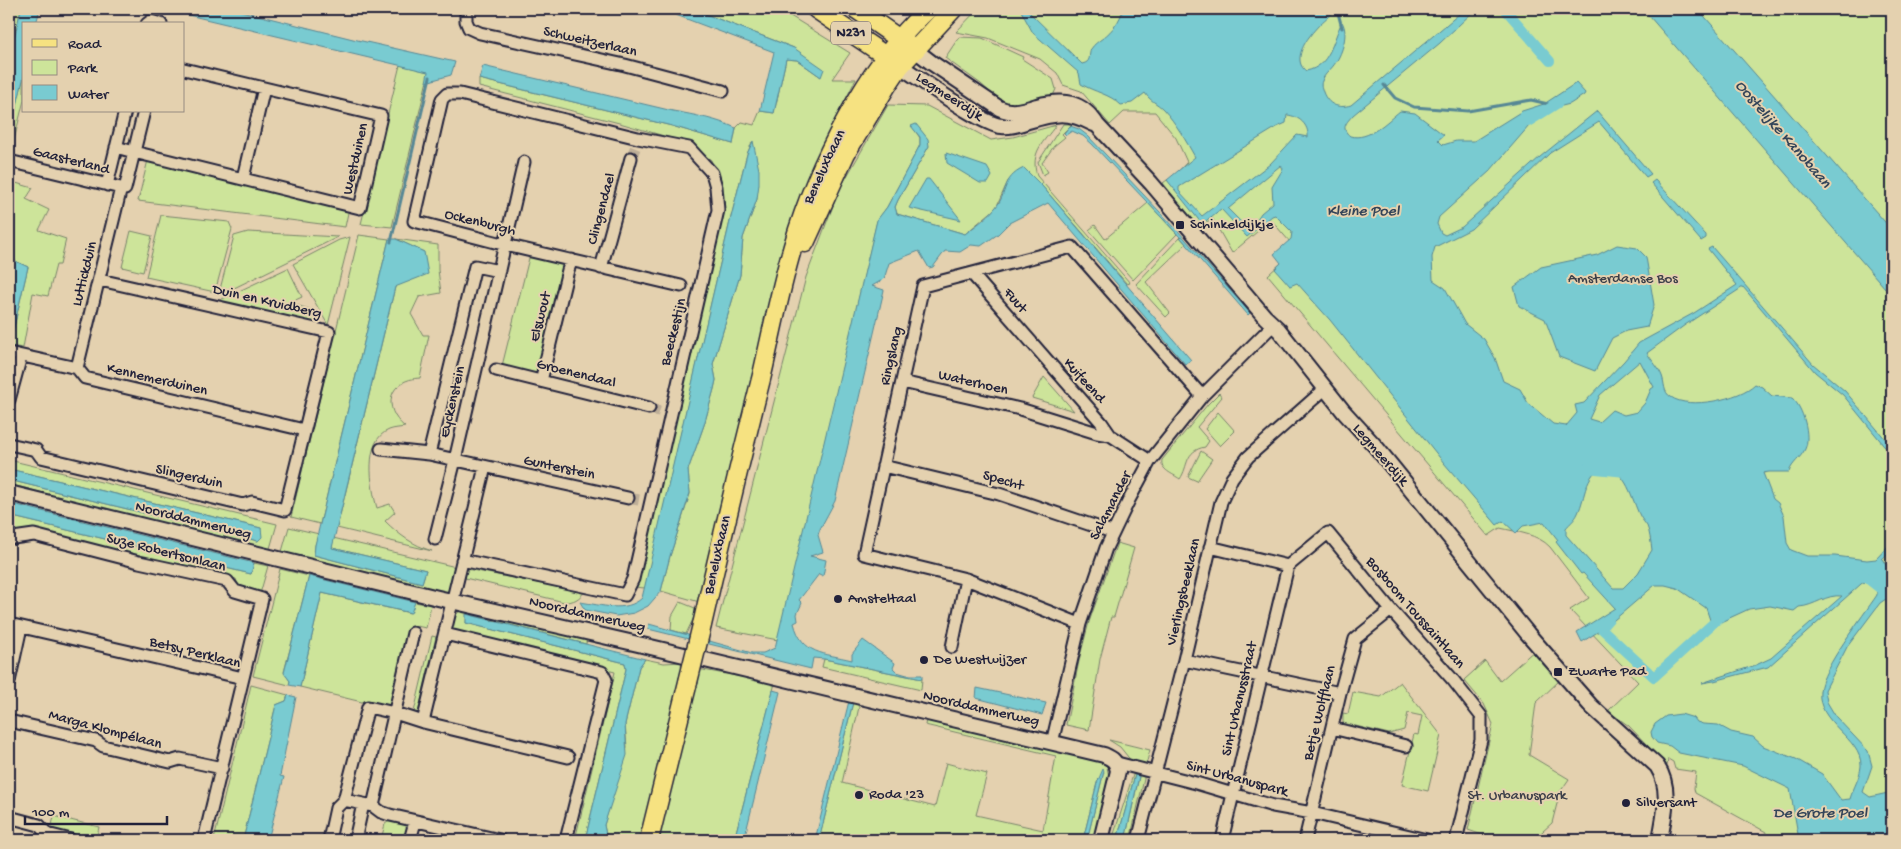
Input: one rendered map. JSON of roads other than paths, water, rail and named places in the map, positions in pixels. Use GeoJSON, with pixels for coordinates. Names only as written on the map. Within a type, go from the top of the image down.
{"type":"FeatureCollection","features":[{"type":"Feature","properties":{"kind":"main road","name":"Legmeerdijk"},"geometry":{"type":"LineString","coordinates":[[816,9],[894,61]]}},
{"type":"Feature","properties":{"kind":"main road","name":"Legmeerdijk"},"geometry":{"type":"LineString","coordinates":[[856,9],[915,50]]}},
{"type":"Feature","properties":{"kind":"main road","name":"N231"},"geometry":{"type":"LineString","coordinates":[[900,39],[928,9]]}},
{"type":"Feature","properties":{"kind":"main road"},"geometry":{"type":"LineString","coordinates":[[915,50],[953,9]]}},
{"type":"Feature","properties":{"kind":"main road","name":"Beneluxbaan"},"geometry":{"type":"LineString","coordinates":[[894,61],[900,39]]}},
{"type":"Feature","properties":{"kind":"main road","name":"Beneluxbaan"},"geometry":{"type":"LineString","coordinates":[[649,840],[792,248],[805,208],[827,157],[857,104],[894,61],[915,50]]}},
{"type":"Feature","properties":{"kind":"main road","name":"Beneluxbaan"},"geometry":{"type":"LineString","coordinates":[[655,840],[659,803]]}},
{"type":"Feature","properties":{"kind":"street","name":"Schweitzerlaan"},"geometry":{"type":"LineString","coordinates":[[466,9],[466,21],[469,28],[480,33],[625,65],[723,91]]}},
{"type":"Feature","properties":{"kind":"street","name":"Legmeerdijk"},"geometry":{"type":"LineString","coordinates":[[915,50],[999,108],[1010,111],[1023,110],[1045,104],[1069,102],[1086,110],[1252,302],[1274,324],[1352,422],[1376,447],[1523,629],[1591,706],[1657,766],[1665,781],[1666,798],[1660,840]]}},
{"type":"Feature","properties":{"kind":"street","name":"Legmeerdijk"},"geometry":{"type":"LineString","coordinates":[[894,61],[983,120],[1001,126],[1019,124],[1061,113],[1085,119],[1097,125]]}},
{"type":"Feature","properties":{"kind":"street","name":"Westduinen"},"geometry":{"type":"LineString","coordinates":[[134,152],[360,208],[381,116],[185,69]]}},
{"type":"Feature","properties":{"kind":"street"},"geometry":{"type":"LineString","coordinates":[[243,178],[264,88]]}},
{"type":"Feature","properties":{"kind":"street","name":"Ockenburgh"},"geometry":{"type":"LineString","coordinates":[[460,94],[447,94],[442,99],[414,221],[504,245],[700,291]]}},
{"type":"Feature","properties":{"kind":"street","name":"Beeckestijn"},"geometry":{"type":"LineString","coordinates":[[460,94],[637,142],[689,148],[712,173],[716,187],[718,210],[700,291],[666,413],[639,500],[633,578],[625,595],[462,560]]}},
{"type":"Feature","properties":{"kind":"street"},"geometry":{"type":"LineString","coordinates":[[107,185],[125,112]]}},
{"type":"Feature","properties":{"kind":"street"},"geometry":{"type":"LineString","coordinates":[[116,147],[134,152],[144,112]]}},
{"type":"Feature","properties":{"kind":"street","name":"Luttickduin"},"geometry":{"type":"LineString","coordinates":[[78,368],[123,188],[134,152]]}},
{"type":"Feature","properties":{"kind":"street","name":"Clingendael"},"geometry":{"type":"LineString","coordinates":[[601,268],[631,158]]}},
{"type":"Feature","properties":{"kind":"street","name":"Gaasterland"},"geometry":{"type":"LineString","coordinates":[[9,161],[123,188]]}},
{"type":"Feature","properties":{"kind":"street","name":"Eyckenstein"},"geometry":{"type":"LineString","coordinates":[[435,539],[524,162]]}},
{"type":"Feature","properties":{"kind":"street","name":"Ringslang"},"geometry":{"type":"LineString","coordinates":[[1080,624],[966,579],[864,554],[923,286],[1072,247],[1202,396]]}},
{"type":"Feature","properties":{"kind":"street","name":"Elswout"},"geometry":{"type":"LineString","coordinates":[[541,381],[572,260]]}},
{"type":"Feature","properties":{"kind":"street","name":"Eyckenstein"},"geometry":{"type":"LineString","coordinates":[[429,454],[476,266],[499,271]]}},
{"type":"Feature","properties":{"kind":"street","name":"Fuut"},"geometry":{"type":"LineString","coordinates":[[972,274],[1035,347]]}},
{"type":"Feature","properties":{"kind":"street","name":"Duin en Kruidberg"},"geometry":{"type":"LineString","coordinates":[[100,280],[329,332],[304,430]]}},
{"type":"Feature","properties":{"kind":"street","name":"Salamander"},"geometry":{"type":"LineString","coordinates":[[1052,743],[1080,624],[1112,532],[1150,460],[1202,396],[1274,324]]}},
{"type":"Feature","properties":{"kind":"street","name":"Kuifeend"},"geometry":{"type":"LineString","coordinates":[[1035,347],[1101,422],[1110,435]]}},
{"type":"Feature","properties":{"kind":"street"},"geometry":{"type":"LineString","coordinates":[[9,400],[13,354]]}},
{"type":"Feature","properties":{"kind":"street","name":"Kennemerduinen"},"geometry":{"type":"LineString","coordinates":[[13,354],[78,368],[85,378],[304,430]]}},
{"type":"Feature","properties":{"kind":"street","name":"Groenendaal"},"geometry":{"type":"LineString","coordinates":[[496,370],[649,408]]}},
{"type":"Feature","properties":{"kind":"street","name":"Waterhoen"},"geometry":{"type":"LineString","coordinates":[[902,382],[1020,409],[1037,415]]}},
{"type":"Feature","properties":{"kind":"street","name":"Vierlingsbeeklaan"},"geometry":{"type":"LineString","coordinates":[[1138,840],[1184,660],[1221,502],[1232,478],[1248,457],[1326,388]]}},
{"type":"Feature","properties":{"kind":"street","name":"Kuifeend"},"geometry":{"type":"LineString","coordinates":[[1037,415],[1097,433],[1110,435],[1150,460]]}},
{"type":"Feature","properties":{"kind":"street","name":"Slingerduin"},"geometry":{"type":"LineString","coordinates":[[9,444],[36,450],[41,457],[166,488],[243,505],[252,502],[285,510],[304,430]]}},
{"type":"Feature","properties":{"kind":"street","name":"Gunterstein"},"geometry":{"type":"LineString","coordinates":[[381,449],[429,454],[639,500]]}},
{"type":"Feature","properties":{"kind":"street","name":"Specht"},"geometry":{"type":"LineString","coordinates":[[883,466],[999,494],[1112,532]]}},
{"type":"Feature","properties":{"kind":"street"},"geometry":{"type":"LineString","coordinates":[[423,722],[485,467]]}},
{"type":"Feature","properties":{"kind":"street","name":"Noorddammerweg"},"geometry":{"type":"LineString","coordinates":[[9,493],[452,601],[1052,743],[1112,758],[1117,767],[1155,773]]}},
{"type":"Feature","properties":{"kind":"street","name":"Bosboom Toussaintlaan"},"geometry":{"type":"LineString","coordinates":[[1288,566],[1328,534],[1391,610],[1453,680],[1481,716],[1481,740],[1456,840]]}},
{"type":"Feature","properties":{"kind":"street","name":"Suze Robertsonlaan"},"geometry":{"type":"LineString","coordinates":[[9,537],[34,535],[139,562],[227,581],[235,591],[262,599],[243,678]]}},
{"type":"Feature","properties":{"kind":"street"},"geometry":{"type":"LineString","coordinates":[[1210,547],[1288,566]]}},
{"type":"Feature","properties":{"kind":"street","name":"Sint Urbanusstraat"},"geometry":{"type":"LineString","coordinates":[[1222,840],[1288,566]]}},
{"type":"Feature","properties":{"kind":"street"},"geometry":{"type":"LineString","coordinates":[[952,647],[966,579]]}},
{"type":"Feature","properties":{"kind":"street","name":"Betje Wolfflaan"},"geometry":{"type":"LineString","coordinates":[[1305,840],[1340,693],[1356,639],[1391,610]]}},
{"type":"Feature","properties":{"kind":"street","name":"Betsy Perklaan"},"geometry":{"type":"LineString","coordinates":[[9,624],[243,678],[204,840]]}},
{"type":"Feature","properties":{"kind":"street"},"geometry":{"type":"LineString","coordinates":[[9,682],[21,627]]}},
{"type":"Feature","properties":{"kind":"street"},"geometry":{"type":"LineString","coordinates":[[355,840],[368,805],[395,713],[413,633]]}},
{"type":"Feature","properties":{"kind":"street"},"geometry":{"type":"LineString","coordinates":[[445,634],[602,672],[606,680],[566,840]]}},
{"type":"Feature","properties":{"kind":"street"},"geometry":{"type":"LineString","coordinates":[[1184,660],[1340,693]]}},
{"type":"Feature","properties":{"kind":"street"},"geometry":{"type":"LineString","coordinates":[[329,840],[336,808],[344,800],[368,707],[585,761]]}},
{"type":"Feature","properties":{"kind":"street","name":"Marga Klompélaan"},"geometry":{"type":"LineString","coordinates":[[9,721],[170,762],[180,759],[222,768]]}},
{"type":"Feature","properties":{"kind":"street"},"geometry":{"type":"LineString","coordinates":[[1332,728],[1406,746]]}},
{"type":"Feature","properties":{"kind":"street"},"geometry":{"type":"LineString","coordinates":[[1100,840],[1117,767]]}},
{"type":"Feature","properties":{"kind":"street","name":"Sint Urbanuspark"},"geometry":{"type":"LineString","coordinates":[[1155,773],[1273,806],[1312,813]]}},
{"type":"Feature","properties":{"kind":"street"},"geometry":{"type":"LineString","coordinates":[[344,800],[368,805],[381,812],[415,822],[500,840]]}},
{"type":"Feature","properties":{"kind":"street"},"geometry":{"type":"LineString","coordinates":[[1312,813],[1427,840]]}},
{"type":"Feature","properties":{"kind":"street"},"geometry":{"type":"LineString","coordinates":[[9,817],[39,824],[47,834],[71,840]]}},
{"type":"Feature","properties":{"kind":"street"},"geometry":{"type":"LineString","coordinates":[[410,840],[415,822]]}},
{"type":"Feature","properties":{"kind":"water"},"geometry":{"type":"Polygon","coordinates":[[[21,9],[40,9],[37,22],[22,22],[22,84],[9,138],[9,59],[21,9]]]}},
{"type":"Feature","properties":{"kind":"water"},"geometry":{"type":"Polygon","coordinates":[[[163,9],[233,9],[455,62],[451,75],[426,82],[428,72],[163,9]]]}},
{"type":"Feature","properties":{"kind":"water"},"geometry":{"type":"Polygon","coordinates":[[[660,9],[692,9],[794,48],[824,69],[821,77],[797,60],[786,59],[774,113],[760,111],[774,52],[660,9]]]}},
{"type":"Feature","properties":{"kind":"water","name":"Kleine Poel"},"geometry":{"type":"Polygon","coordinates":[[[1020,9],[1028,11],[1082,64],[1087,62],[1091,49],[1116,25],[1123,9],[1307,9],[1314,12],[1318,9],[1339,9],[1316,28],[1303,46],[1300,56],[1301,64],[1306,71],[1321,64],[1330,52],[1342,22],[1345,37],[1342,48],[1336,62],[1324,76],[1321,86],[1325,96],[1331,103],[1342,106],[1351,105],[1465,9],[1476,9],[1440,43],[1353,115],[1345,128],[1350,136],[1364,136],[1377,130],[1400,111],[1415,113],[1444,135],[1438,140],[1443,145],[1456,141],[1474,141],[1522,111],[1544,104],[1576,83],[1585,93],[1584,95],[1570,104],[1542,111],[1490,171],[1439,217],[1437,224],[1441,233],[1445,235],[1462,227],[1540,157],[1597,111],[1651,174],[1646,177],[1599,122],[1550,153],[1471,229],[1435,247],[1432,257],[1433,280],[1445,288],[1465,324],[1484,339],[1495,358],[1503,381],[1520,389],[1528,403],[1553,424],[1566,426],[1577,413],[1575,405],[1584,403],[1639,343],[1694,313],[1737,285],[1708,249],[1712,247],[1813,364],[1845,391],[1892,447],[1892,455],[1843,395],[1815,372],[1743,287],[1685,325],[1647,353],[1661,373],[1667,393],[1679,401],[1702,403],[1714,401],[1738,394],[1755,384],[1762,387],[1772,396],[1792,398],[1796,402],[1805,422],[1807,443],[1805,449],[1789,472],[1763,473],[1773,499],[1778,503],[1784,516],[1787,543],[1791,550],[1807,556],[1835,556],[1867,560],[1876,559],[1892,542],[1892,550],[1882,559],[1892,574],[1892,608],[1886,599],[1880,603],[1847,647],[1825,690],[1827,702],[1836,717],[1868,751],[1872,766],[1863,792],[1870,797],[1888,793],[1892,789],[1892,840],[1858,840],[1856,837],[1848,840],[1799,840],[1790,789],[1743,766],[1679,753],[1670,746],[1657,743],[1652,737],[1651,732],[1655,724],[1666,716],[1681,714],[1694,718],[1697,722],[1703,724],[1718,725],[1731,732],[1753,737],[1763,746],[1796,759],[1822,774],[1841,800],[1850,799],[1861,766],[1859,756],[1854,747],[1825,712],[1821,702],[1820,691],[1822,681],[1835,656],[1877,595],[1876,584],[1870,578],[1768,667],[1714,681],[1702,683],[1771,658],[1842,596],[1826,598],[1810,605],[1799,607],[1794,611],[1770,606],[1749,609],[1699,632],[1710,620],[1706,608],[1677,588],[1655,585],[1607,626],[1582,642],[1577,632],[1615,608],[1583,573],[1581,574],[1556,542],[1558,540],[1544,522],[1523,526],[1516,533],[1503,521],[1497,525],[1444,463],[1330,320],[1297,283],[1290,286],[1275,269],[1281,263],[1274,254],[1291,239],[1292,232],[1275,215],[1247,237],[1221,209],[1202,224],[1167,180],[1195,157],[1163,109],[1145,93],[1132,103],[1121,105],[1112,98],[1086,87],[1081,84],[1079,73],[1033,33],[1020,9]],[[1287,115],[1286,123],[1179,187],[1179,191],[1202,216],[1270,164],[1297,135],[1308,137],[1305,125],[1299,119],[1287,115]],[[1281,165],[1228,209],[1247,228],[1251,228],[1261,213],[1273,203],[1272,187],[1283,169],[1281,165]],[[1640,361],[1600,395],[1589,419],[1599,422],[1612,410],[1624,415],[1637,412],[1645,403],[1651,389],[1654,387],[1640,361]],[[1604,466],[1597,470],[1589,480],[1577,515],[1566,528],[1566,535],[1613,588],[1623,588],[1638,573],[1652,550],[1650,535],[1624,480],[1612,469],[1604,466]]]}},
{"type":"Feature","properties":{"kind":"water","name":"Oostelijke Kanobaan"},"geometry":{"type":"Polygon","coordinates":[[[1643,9],[1698,9],[1892,230],[1892,296],[1643,9]]]}},
{"type":"Feature","properties":{"kind":"water"},"geometry":{"type":"Polygon","coordinates":[[[483,66],[721,122],[736,128],[733,144],[672,126],[479,79],[483,66]]]}},
{"type":"Feature","properties":{"kind":"water"},"geometry":{"type":"Polygon","coordinates":[[[916,124],[928,139],[929,146],[898,200],[895,207],[897,214],[965,234],[992,212],[999,203],[1008,181],[1024,168],[1042,186],[1191,360],[1185,364],[1048,203],[1009,223],[998,234],[981,246],[971,245],[960,252],[945,251],[933,267],[929,268],[919,251],[889,263],[884,279],[872,286],[884,290],[835,501],[818,535],[823,552],[810,556],[826,560],[823,576],[819,574],[799,600],[802,603],[797,614],[798,621],[794,623],[803,641],[808,647],[816,651],[852,660],[852,654],[863,640],[895,663],[893,668],[897,672],[907,675],[922,675],[922,679],[813,658],[811,669],[648,629],[649,624],[752,653],[763,653],[775,648],[877,220],[887,207],[920,145],[920,137],[911,126],[916,124]]]}},
{"type":"Feature","properties":{"kind":"water"},"geometry":{"type":"Polygon","coordinates":[[[1070,126],[1079,129],[1088,136],[1178,231],[1250,313],[1248,315],[1181,238],[1092,144],[1083,136],[1072,131],[1066,135],[1064,133],[1070,126]]]}},
{"type":"Feature","properties":{"kind":"water"},"geometry":{"type":"Polygon","coordinates":[[[753,141],[759,170],[757,199],[743,238],[740,275],[713,364],[716,380],[714,389],[688,470],[690,493],[661,591],[648,606],[634,613],[616,616],[585,610],[580,602],[621,607],[636,603],[642,598],[731,217],[747,154],[753,141]]]}},
{"type":"Feature","properties":{"kind":"water"},"geometry":{"type":"Polygon","coordinates":[[[946,153],[987,167],[992,176],[988,183],[980,183],[947,163],[946,153]]]}},
{"type":"Feature","properties":{"kind":"water"},"geometry":{"type":"Polygon","coordinates":[[[926,179],[929,179],[961,220],[909,208],[926,179]]]}},
{"type":"Feature","properties":{"kind":"water"},"geometry":{"type":"Polygon","coordinates":[[[1655,180],[1706,235],[1706,238],[1701,241],[1651,183],[1655,180]]]}},
{"type":"Feature","properties":{"kind":"water"},"geometry":{"type":"Polygon","coordinates":[[[389,239],[396,239],[424,252],[428,274],[395,287],[332,548],[426,570],[422,583],[314,555],[389,239]]]}},
{"type":"Feature","properties":{"kind":"water"},"geometry":{"type":"Polygon","coordinates":[[[1617,245],[1637,248],[1646,257],[1654,305],[1647,327],[1626,331],[1612,338],[1595,371],[1559,357],[1545,319],[1519,306],[1514,287],[1541,267],[1597,255],[1617,245]]]}},
{"type":"Feature","properties":{"kind":"water"},"geometry":{"type":"Polygon","coordinates":[[[9,258],[28,267],[9,348],[9,258]]]}},
{"type":"Feature","properties":{"kind":"water"},"geometry":{"type":"Polygon","coordinates":[[[9,469],[261,528],[262,537],[258,541],[9,480],[9,469]]]}},
{"type":"Feature","properties":{"kind":"water"},"geometry":{"type":"Polygon","coordinates":[[[9,503],[254,563],[251,574],[9,516],[9,503]]]}},
{"type":"Feature","properties":{"kind":"water"},"geometry":{"type":"Polygon","coordinates":[[[309,576],[415,602],[411,613],[322,593],[300,687],[289,685],[290,681],[284,673],[309,576]]]}},
{"type":"Feature","properties":{"kind":"water"},"geometry":{"type":"Polygon","coordinates":[[[466,614],[645,659],[639,667],[625,724],[627,755],[604,825],[607,840],[585,840],[626,669],[625,663],[466,623],[466,614]]]}},
{"type":"Feature","properties":{"kind":"water"},"geometry":{"type":"Polygon","coordinates":[[[977,688],[1046,703],[1042,715],[976,698],[977,688]]]}},
{"type":"Feature","properties":{"kind":"water"},"geometry":{"type":"Polygon","coordinates":[[[773,690],[780,692],[744,840],[734,840],[773,690]]]}},
{"type":"Feature","properties":{"kind":"water"},"geometry":{"type":"Polygon","coordinates":[[[288,695],[296,697],[280,776],[284,777],[268,840],[243,840],[276,705],[286,701],[288,695]]]}},
{"type":"Feature","properties":{"kind":"water"},"geometry":{"type":"Polygon","coordinates":[[[849,701],[853,702],[819,840],[815,840],[849,701]]]}},
{"type":"Feature","properties":{"kind":"water"},"geometry":{"type":"Polygon","coordinates":[[[1103,769],[1087,840],[1083,840],[1097,783],[1103,769]]]}},
{"type":"Feature","properties":{"kind":"water"},"geometry":{"type":"Polygon","coordinates":[[[1135,775],[1139,776],[1125,840],[1117,840],[1135,775]]]}},
{"type":"Feature","properties":{"kind":"waterway"},"geometry":{"type":"LineString","coordinates":[[1337,9],[1342,28]]}},
{"type":"Feature","properties":{"kind":"waterway"},"geometry":{"type":"LineString","coordinates":[[1505,9],[1550,61]]}},
{"type":"Feature","properties":{"kind":"waterway"},"geometry":{"type":"LineString","coordinates":[[391,242],[430,77]]}},
{"type":"Feature","properties":{"kind":"waterway"},"geometry":{"type":"LineString","coordinates":[[1384,85],[1395,98],[1414,107],[1468,111],[1531,100],[1548,104]]}},
{"type":"Feature","properties":{"kind":"waterway"},"geometry":{"type":"LineString","coordinates":[[1528,122],[1558,103]]}},
{"type":"Feature","properties":{"kind":"waterway"},"geometry":{"type":"LineString","coordinates":[[1586,468],[1626,472]]}},
{"type":"Feature","properties":{"kind":"waterway"},"geometry":{"type":"LineString","coordinates":[[1858,571],[1892,598]]}},
{"type":"Feature","properties":{"kind":"waterway"},"geometry":{"type":"LineString","coordinates":[[1609,619],[1601,628],[1654,677],[1720,617]]}},
{"type":"Feature","properties":{"kind":"tunnel"},"geometry":{"type":"LineString","coordinates":[[631,158],[636,146]]}},
{"type":"Feature","properties":{"kind":"tunnel"},"geometry":{"type":"LineString","coordinates":[[649,408],[662,412]]}},
{"type":"Feature","properties":{"kind":"tunnel"},"geometry":{"type":"LineString","coordinates":[[628,498],[639,500]]}},
{"type":"Feature","properties":{"kind":"place","name":"Schinkeldijkje"},"geometry":{"type":"Point","coordinates":[1180,225]}},
{"type":"Feature","properties":{"kind":"place","name":"Amsteltaal"},"geometry":{"type":"Point","coordinates":[838,599]}},
{"type":"Feature","properties":{"kind":"place","name":"De Westwijzer"},"geometry":{"type":"Point","coordinates":[924,660]}},
{"type":"Feature","properties":{"kind":"place","name":"Zwarte Pad"},"geometry":{"type":"Point","coordinates":[1558,672]}},
{"type":"Feature","properties":{"kind":"place","name":"Roda '23"},"geometry":{"type":"Point","coordinates":[859,795]}},
{"type":"Feature","properties":{"kind":"place","name":"Silversant"},"geometry":{"type":"Point","coordinates":[1626,803]}},
{"type":"Feature","properties":{"kind":"park label","name":"Amsterdamse Bos"},"geometry":{"type":"Point","coordinates":[1623,279]}},
{"type":"Feature","properties":{"kind":"park label","name":"St. Urbanuspark"},"geometry":{"type":"Point","coordinates":[1517,796]}},
{"type":"Feature","properties":{"kind":"water label","name":"De Grote Poel"},"geometry":{"type":"Point","coordinates":[1820,814]}}]}
